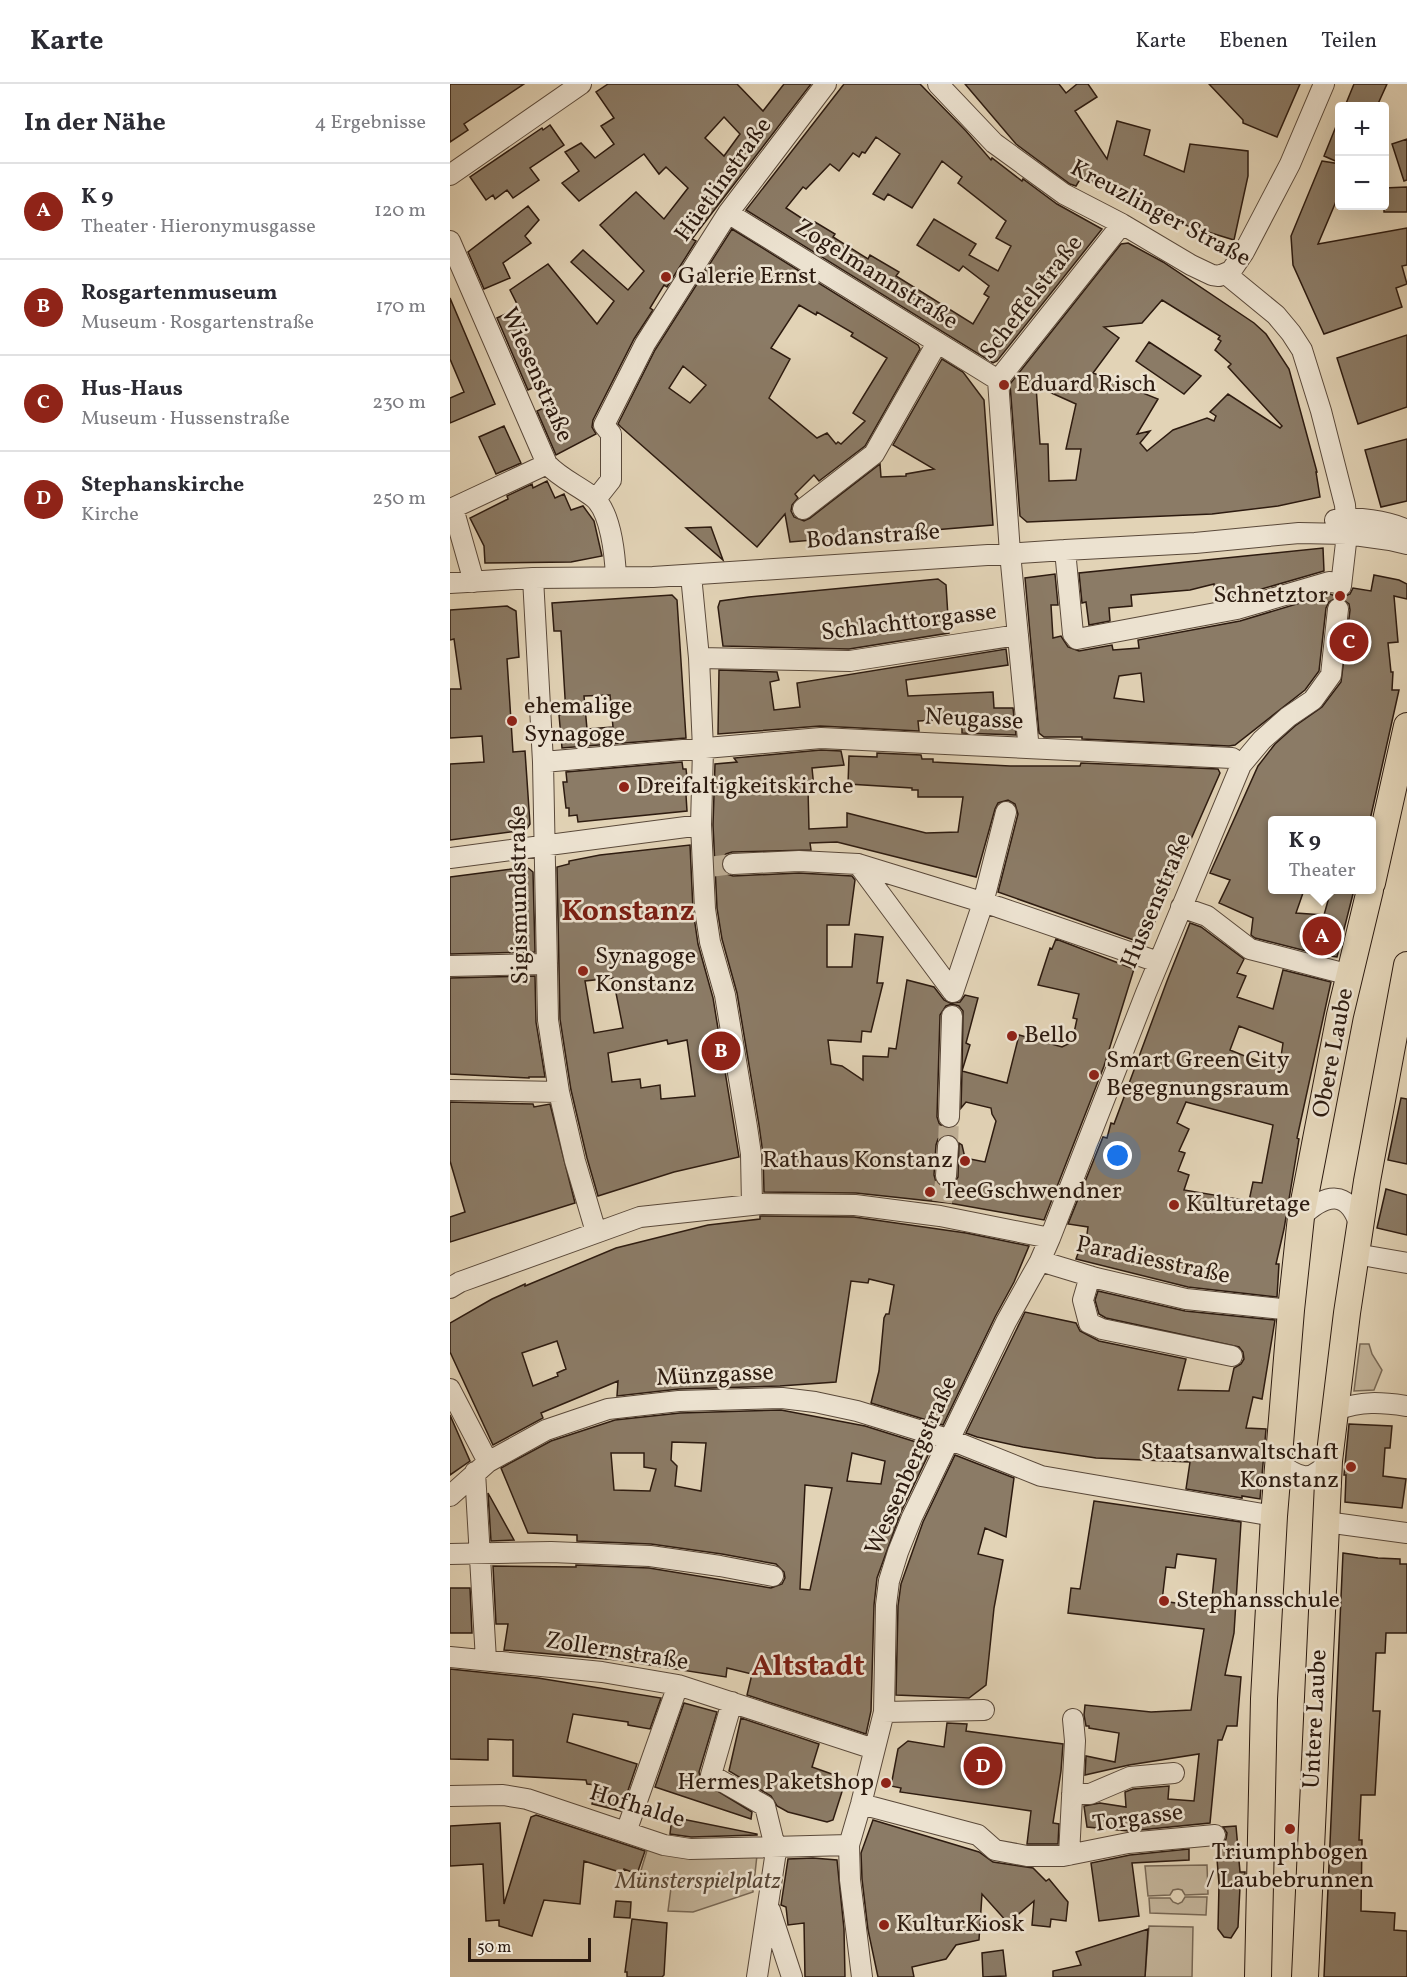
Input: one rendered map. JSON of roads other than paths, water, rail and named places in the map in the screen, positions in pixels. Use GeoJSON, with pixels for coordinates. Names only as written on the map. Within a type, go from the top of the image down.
{"type":"FeatureCollection","features":[{"type":"Feature","properties":{"kind":"main road"},"geometry":{"type":"LineString","coordinates":[[1376,862],[1407,726]]}},
{"type":"Feature","properties":{"kind":"main road","name":"Obere Laube"},"geometry":{"type":"LineString","coordinates":[[1291,1310],[1301,1217],[1340,1015],[1369,894]]}},
{"type":"Feature","properties":{"kind":"main road"},"geometry":{"type":"LineString","coordinates":[[1336,1410],[1360,1226],[1406,977]]}},
{"type":"Feature","properties":{"kind":"main road"},"geometry":{"type":"LineString","coordinates":[[1258,1977],[1264,1699],[1274,1516],[1291,1310]]}},
{"type":"Feature","properties":{"kind":"main road","name":"Untere Laube"},"geometry":{"type":"LineString","coordinates":[[1305,1977],[1329,1461],[1336,1410]]}},
{"type":"Feature","properties":{"kind":"street"},"geometry":{"type":"LineString","coordinates":[[450,175],[581,84]]}},
{"type":"Feature","properties":{"kind":"street","name":"Hüetlinstraße"},"geometry":{"type":"LineString","coordinates":[[596,499],[611,480],[611,434],[604,425],[645,344],[728,213],[826,84]]}},
{"type":"Feature","properties":{"kind":"street","name":"Kreuzlinger Straße"},"geometry":{"type":"LineString","coordinates":[[938,84],[994,143],[1064,194],[1122,224],[1191,265],[1212,275],[1226,274],[1276,315],[1302,350],[1311,374],[1342,490],[1347,526]]}},
{"type":"Feature","properties":{"kind":"street"},"geometry":{"type":"LineString","coordinates":[[1226,274],[1236,266],[1285,174],[1324,84]]}},
{"type":"Feature","properties":{"kind":"street","name":"Zogelmannstraße"},"geometry":{"type":"LineString","coordinates":[[728,213],[998,380]]}},
{"type":"Feature","properties":{"kind":"street","name":"Scheffelstraße"},"geometry":{"type":"LineString","coordinates":[[1027,748],[998,380],[1122,224]]}},
{"type":"Feature","properties":{"kind":"street","name":"Wiesenstraße"},"geometry":{"type":"LineString","coordinates":[[450,241],[547,464],[453,508],[474,582]]}},
{"type":"Feature","properties":{"kind":"street"},"geometry":{"type":"LineString","coordinates":[[803,509],[874,454],[937,343]]}},
{"type":"Feature","properties":{"kind":"street"},"geometry":{"type":"LineString","coordinates":[[547,464],[558,476],[596,499],[608,524],[615,554],[616,577]]}},
{"type":"Feature","properties":{"kind":"street","name":"Bodanstraße"},"geometry":{"type":"LineString","coordinates":[[450,583],[533,578],[691,575],[1195,543],[1299,533],[1326,522],[1347,526],[1382,522],[1407,530]]}},
{"type":"Feature","properties":{"kind":"street"},"geometry":{"type":"LineString","coordinates":[[1065,550],[1073,634],[1077,639],[1237,609],[1329,582],[1341,585],[1347,526],[1398,542],[1407,558]]}},
{"type":"Feature","properties":{"kind":"street"},"geometry":{"type":"LineString","coordinates":[[691,575],[699,658],[703,748],[701,825],[710,942],[725,995],[747,1127],[751,1154],[752,1205]]}},
{"type":"Feature","properties":{"kind":"street","name":"Sigismundstraße"},"geometry":{"type":"LineString","coordinates":[[533,578],[543,762],[548,1020],[559,1092],[597,1232]]}},
{"type":"Feature","properties":{"kind":"street","name":"Hussenstraße"},"geometry":{"type":"LineString","coordinates":[[1050,1238],[1158,962],[1241,765],[1262,740],[1288,717],[1313,700],[1331,675],[1338,609]]}},
{"type":"Feature","properties":{"kind":"street","name":"Schlachttorgasse"},"geometry":{"type":"LineString","coordinates":[[699,658],[850,661],[1018,635]]}},
{"type":"Feature","properties":{"kind":"street","name":"Neugasse"},"geometry":{"type":"LineString","coordinates":[[543,762],[821,738],[1232,758],[1241,765]]}},
{"type":"Feature","properties":{"kind":"street"},"geometry":{"type":"LineString","coordinates":[[858,864],[953,992],[983,903],[1006,812]]}},
{"type":"Feature","properties":{"kind":"street"},"geometry":{"type":"LineString","coordinates":[[450,858],[701,825]]}},
{"type":"Feature","properties":{"kind":"street"},"geometry":{"type":"LineString","coordinates":[[733,864],[800,861],[858,864],[1158,962]]}},
{"type":"Feature","properties":{"kind":"street"},"geometry":{"type":"LineString","coordinates":[[1181,907],[1207,915],[1250,949],[1350,975]]}},
{"type":"Feature","properties":{"kind":"street"},"geometry":{"type":"LineString","coordinates":[[450,966],[547,964]]}},
{"type":"Feature","properties":{"kind":"street"},"geometry":{"type":"LineString","coordinates":[[949,1117],[952,1016]]}},
{"type":"Feature","properties":{"kind":"street"},"geometry":{"type":"LineString","coordinates":[[450,1090],[559,1092]]}},
{"type":"Feature","properties":{"kind":"street"},"geometry":{"type":"LineString","coordinates":[[946,1176],[948,1146]]}},
{"type":"Feature","properties":{"kind":"street"},"geometry":{"type":"LineString","coordinates":[[1301,1217],[1314,1205],[1333,1198],[1347,1204],[1355,1211],[1360,1226]]}},
{"type":"Feature","properties":{"kind":"street"},"geometry":{"type":"LineString","coordinates":[[450,1288],[460,1282],[640,1217],[752,1205],[855,1205],[941,1209],[1050,1238]]}},
{"type":"Feature","properties":{"kind":"street","name":"Wessenbergstraße"},"geometry":{"type":"LineString","coordinates":[[861,1977],[850,1880],[849,1845],[884,1712],[886,1605],[889,1581],[912,1517],[1006,1322],[1040,1261],[1050,1238]]}},
{"type":"Feature","properties":{"kind":"street"},"geometry":{"type":"LineString","coordinates":[[1356,1254],[1407,1263]]}},
{"type":"Feature","properties":{"kind":"street","name":"Paradiesstraße"},"geometry":{"type":"LineString","coordinates":[[1040,1261],[1090,1276],[1186,1299],[1291,1310]]}},
{"type":"Feature","properties":{"kind":"street"},"geometry":{"type":"LineString","coordinates":[[1090,1276],[1083,1300],[1089,1323],[1102,1329],[1232,1356]]}},
{"type":"Feature","properties":{"kind":"street"},"geometry":{"type":"LineString","coordinates":[[450,1389],[481,1467],[480,1552],[486,1660]]}},
{"type":"Feature","properties":{"kind":"street","name":"Münzgasse"},"geometry":{"type":"LineString","coordinates":[[450,1496],[481,1467],[546,1430],[609,1409],[679,1401],[782,1398],[846,1408],[951,1440],[1041,1476],[1274,1516]]}},
{"type":"Feature","properties":{"kind":"street"},"geometry":{"type":"LineString","coordinates":[[1336,1410],[1372,1401],[1407,1406]]}},
{"type":"Feature","properties":{"kind":"street"},"geometry":{"type":"LineString","coordinates":[[1279,1463],[1303,1477],[1319,1473],[1329,1461]]}},
{"type":"Feature","properties":{"kind":"street"},"geometry":{"type":"LineString","coordinates":[[1326,1522],[1407,1533]]}},
{"type":"Feature","properties":{"kind":"street"},"geometry":{"type":"LineString","coordinates":[[450,1554],[480,1552],[650,1556],[773,1576]]}},
{"type":"Feature","properties":{"kind":"street","name":"Zollernstraße"},"geometry":{"type":"LineString","coordinates":[[450,1657],[602,1672],[678,1685],[874,1749]]}},
{"type":"Feature","properties":{"kind":"street"},"geometry":{"type":"LineString","coordinates":[[626,1832],[678,1685]]}},
{"type":"Feature","properties":{"kind":"street"},"geometry":{"type":"LineString","coordinates":[[732,1702],[711,1776],[765,1806],[776,1851],[757,1977]]}},
{"type":"Feature","properties":{"kind":"street"},"geometry":{"type":"LineString","coordinates":[[884,1712],[984,1710]]}},
{"type":"Feature","properties":{"kind":"street"},"geometry":{"type":"LineString","coordinates":[[1069,1855],[1075,1741],[1073,1719]]}},
{"type":"Feature","properties":{"kind":"street"},"geometry":{"type":"LineString","coordinates":[[1072,1794],[1090,1794],[1130,1777],[1174,1773]]}},
{"type":"Feature","properties":{"kind":"street","name":"Hofhalde"},"geometry":{"type":"LineString","coordinates":[[450,1796],[503,1795],[527,1799],[664,1845],[690,1850],[849,1845]]}},
{"type":"Feature","properties":{"kind":"street","name":"Torgasse"},"geometry":{"type":"LineString","coordinates":[[861,1804],[978,1835],[995,1850],[1027,1856],[1069,1855],[1128,1843],[1215,1835]]}},
{"type":"Feature","properties":{"kind":"street"},"geometry":{"type":"LineString","coordinates":[[768,1904],[792,1977]]}},
{"type":"Feature","properties":{"kind":"tunnel"},"geometry":{"type":"LineString","coordinates":[[709,867],[733,864]]}},
{"type":"Feature","properties":{"kind":"tunnel"},"geometry":{"type":"LineString","coordinates":[[948,1146],[949,1117]]}},
{"type":"Feature","properties":{"kind":"tunnel"},"geometry":{"type":"LineString","coordinates":[[942,1202],[946,1176]]}},
{"type":"Feature","properties":{"kind":"place","name":"Galerie Ernst"},"geometry":{"type":"Point","coordinates":[666,277]}},
{"type":"Feature","properties":{"kind":"place","name":"Eduard Risch"},"geometry":{"type":"Point","coordinates":[1004,385]}},
{"type":"Feature","properties":{"kind":"place","name":"Schnetztor"},"geometry":{"type":"Point","coordinates":[1340,596]}},
{"type":"Feature","properties":{"kind":"place","name":"Hus-Haus"},"geometry":{"type":"Point","coordinates":[1349,642]}},
{"type":"Feature","properties":{"kind":"place","name":"ehemalige Synagoge"},"geometry":{"type":"Point","coordinates":[512,721]}},
{"type":"Feature","properties":{"kind":"place","name":"Dreifaltigkeitskirche"},"geometry":{"type":"Point","coordinates":[624,787]}},
{"type":"Feature","properties":{"kind":"place","name":"K 9"},"geometry":{"type":"Point","coordinates":[1322,936]}},
{"type":"Feature","properties":{"kind":"place","name":"Synagoge Konstanz"},"geometry":{"type":"Point","coordinates":[583,971]}},
{"type":"Feature","properties":{"kind":"place","name":"Bello"},"geometry":{"type":"Point","coordinates":[1012,1036]}},
{"type":"Feature","properties":{"kind":"place","name":"Rosgartenmuseum"},"geometry":{"type":"Point","coordinates":[721,1051]}},
{"type":"Feature","properties":{"kind":"place","name":"Smart Green City Begegnungsraum"},"geometry":{"type":"Point","coordinates":[1094,1075]}},
{"type":"Feature","properties":{"kind":"place","name":"Rathaus Konstanz"},"geometry":{"type":"Point","coordinates":[965,1161]}},
{"type":"Feature","properties":{"kind":"place","name":"TeeGschwendner"},"geometry":{"type":"Point","coordinates":[930,1192]}},
{"type":"Feature","properties":{"kind":"place","name":"Kulturetage"},"geometry":{"type":"Point","coordinates":[1174,1205]}},
{"type":"Feature","properties":{"kind":"place","name":"Staatsanwaltschaft Konstanz"},"geometry":{"type":"Point","coordinates":[1351,1467]}},
{"type":"Feature","properties":{"kind":"place","name":"Stephansschule"},"geometry":{"type":"Point","coordinates":[1164,1601]}},
{"type":"Feature","properties":{"kind":"place","name":"Stephanskirche"},"geometry":{"type":"Point","coordinates":[983,1766]}},
{"type":"Feature","properties":{"kind":"place","name":"Hermes Paketshop"},"geometry":{"type":"Point","coordinates":[886,1783]}},
{"type":"Feature","properties":{"kind":"place","name":"Triumphbogen / Laubebrunnen"},"geometry":{"type":"Point","coordinates":[1290,1829]}},
{"type":"Feature","properties":{"kind":"place","name":"KulturKiosk"},"geometry":{"type":"Point","coordinates":[884,1925]}},
{"type":"Feature","properties":{"kind":"district","name":"Konstanz"},"geometry":{"type":"Point","coordinates":[628,912]}},
{"type":"Feature","properties":{"kind":"district","name":"Altstadt"},"geometry":{"type":"Point","coordinates":[808,1667]}},
{"type":"Feature","properties":{"kind":"park label","name":"Münsterspielplatz"},"geometry":{"type":"Point","coordinates":[698,1882]}}]}
